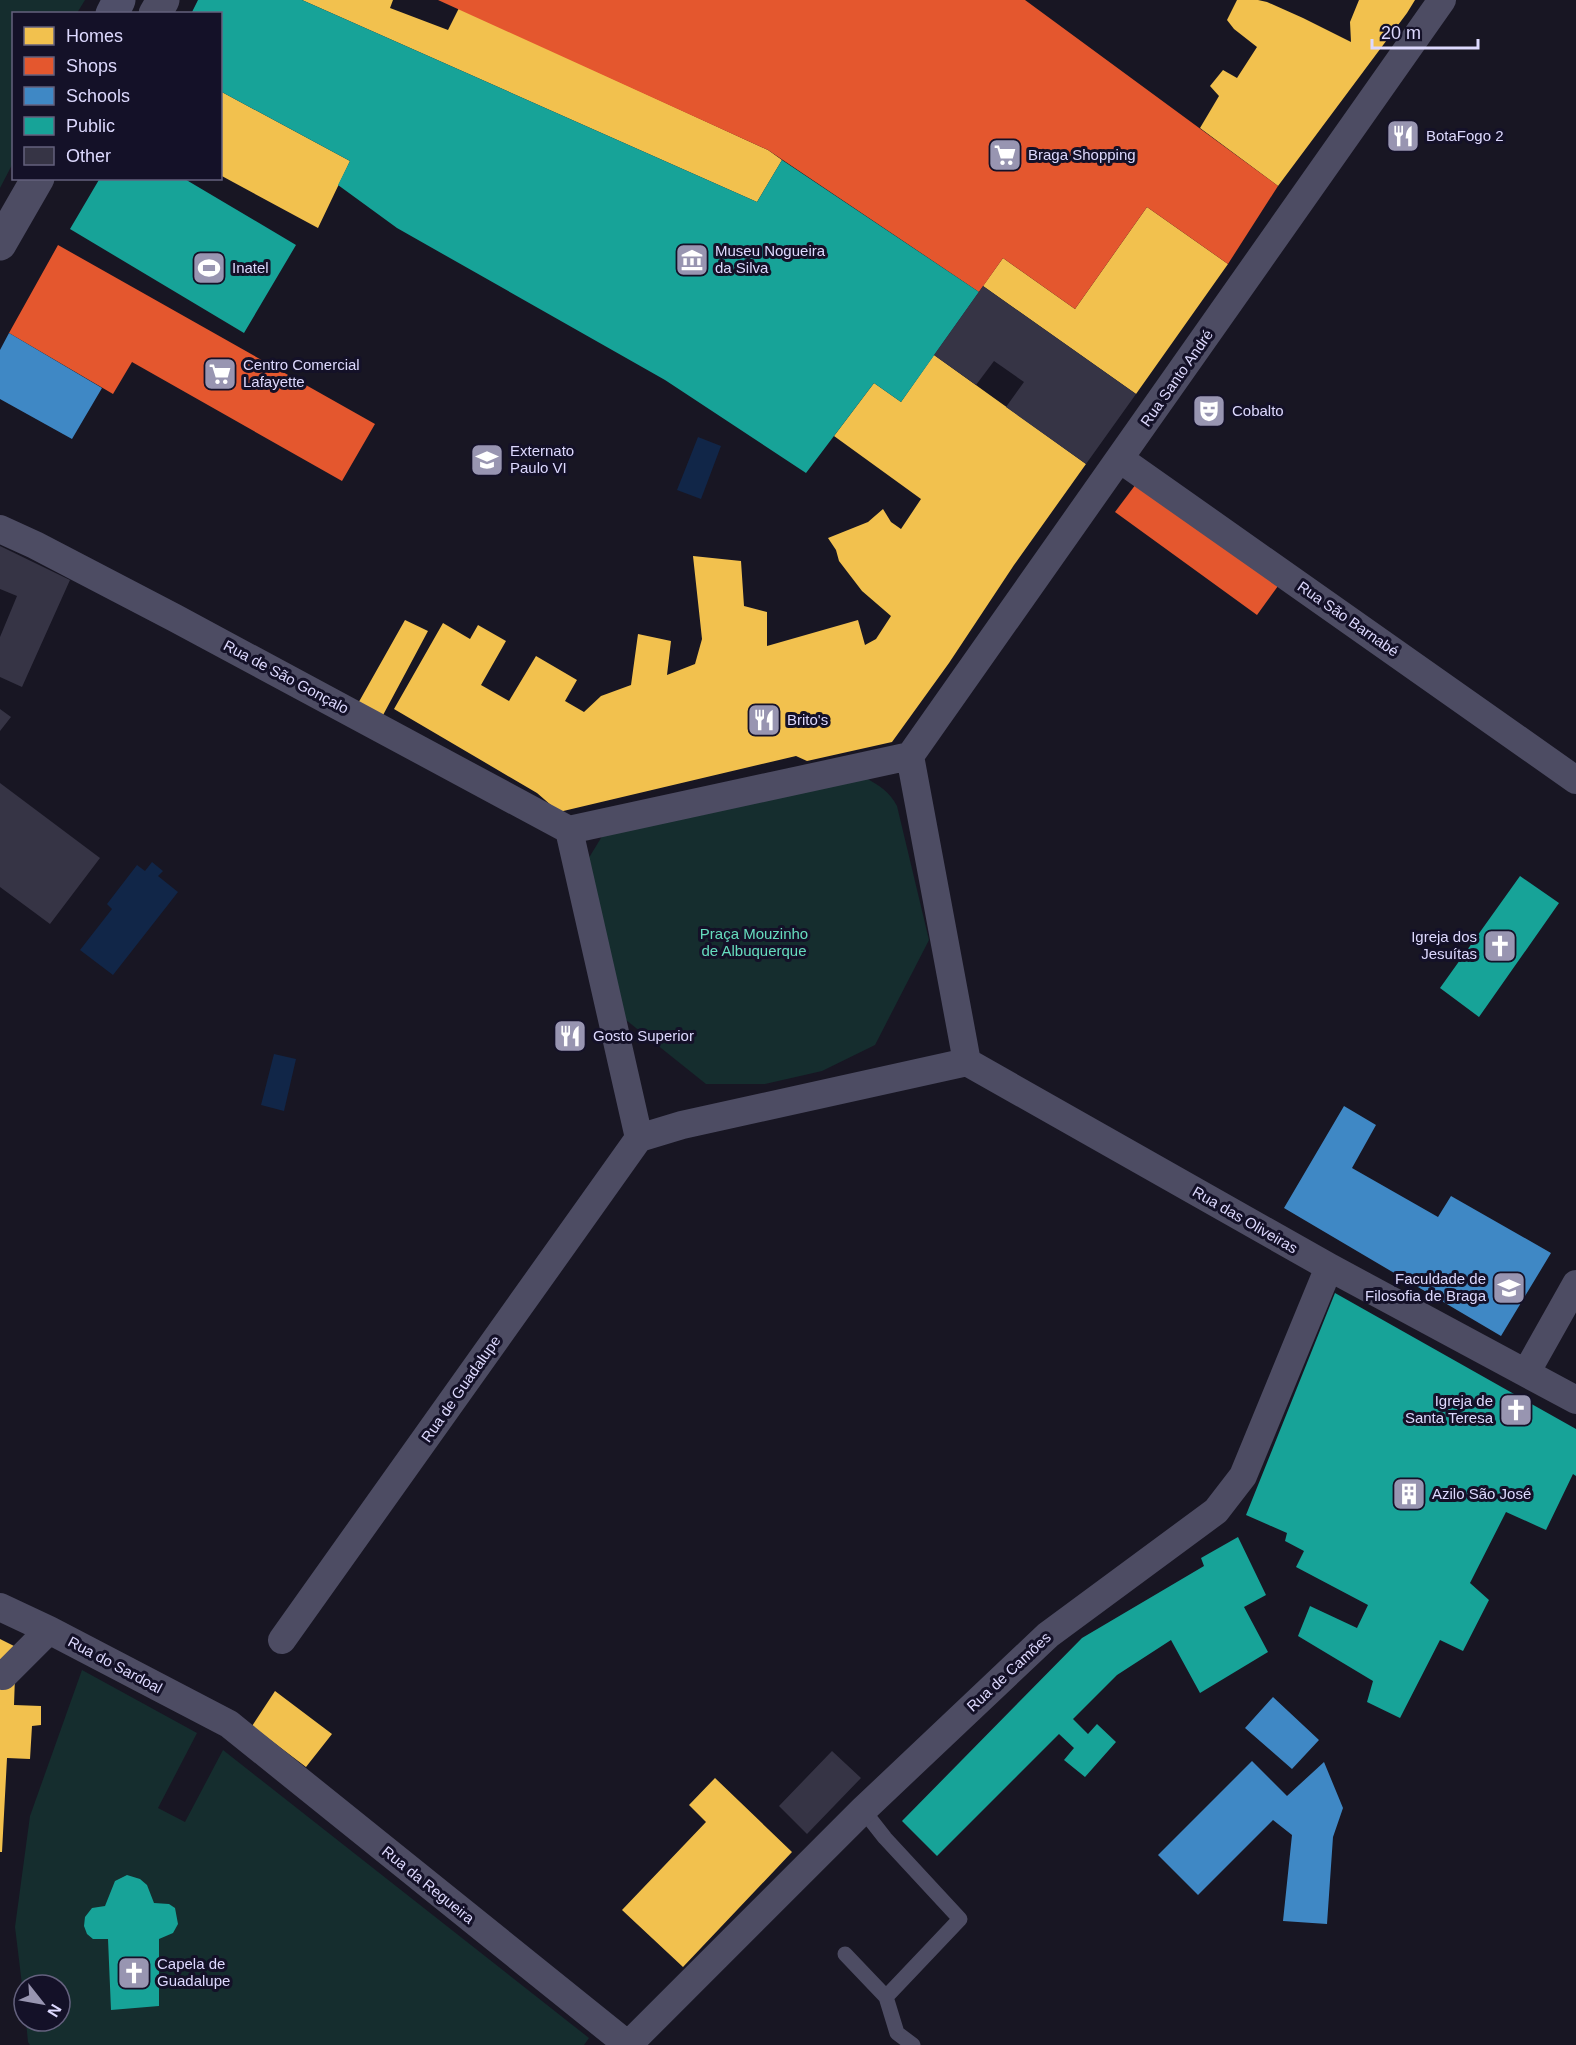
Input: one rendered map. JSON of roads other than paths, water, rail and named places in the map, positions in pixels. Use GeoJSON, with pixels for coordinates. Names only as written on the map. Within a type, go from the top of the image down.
{"type":"FeatureCollection","features":[{"type":"Feature","properties":{"kind":"street","name":"Rua Santo André"},"geometry":{"type":"LineString","coordinates":[[910,756],[1442,0]]}},
{"type":"Feature","properties":{"kind":"street"},"geometry":{"type":"LineString","coordinates":[[0,244],[37,180]]}},
{"type":"Feature","properties":{"kind":"street","name":"Rua São Barnabé"},"geometry":{"type":"LineString","coordinates":[[1120,459],[1576,780]]}},
{"type":"Feature","properties":{"kind":"street","name":"Rua de São Gonçalo"},"geometry":{"type":"LineString","coordinates":[[0,529],[175,618],[569,830]]}},
{"type":"Feature","properties":{"kind":"street"},"geometry":{"type":"LineString","coordinates":[[910,756],[967,1062],[682,1125],[639,1138],[569,830],[910,756]]}},
{"type":"Feature","properties":{"kind":"street","name":"Rua das Oliveiras"},"geometry":{"type":"LineString","coordinates":[[967,1062],[1329,1267],[1576,1400]]}},
{"type":"Feature","properties":{"kind":"street","name":"Rua de Guadalupe"},"geometry":{"type":"LineString","coordinates":[[282,1640],[639,1138]]}},
{"type":"Feature","properties":{"kind":"street","name":"Rua de Camões"},"geometry":{"type":"LineString","coordinates":[[628,2045],[863,1810],[1048,1635],[1216,1511],[1243,1476],[1329,1267]]}},
{"type":"Feature","properties":{"kind":"street"},"geometry":{"type":"LineString","coordinates":[[1526,1373],[1576,1284]]}},
{"type":"Feature","properties":{"kind":"street","name":"Rua do Sardoal"},"geometry":{"type":"LineString","coordinates":[[0,1607],[49,1630],[229,1725]]}},
{"type":"Feature","properties":{"kind":"street"},"geometry":{"type":"LineString","coordinates":[[3,1676],[49,1630]]}},
{"type":"Feature","properties":{"kind":"street","name":"Rua da Regueira"},"geometry":{"type":"LineString","coordinates":[[229,1725],[628,2045]]}},
{"type":"Feature","properties":{"kind":"lane"},"geometry":{"type":"LineString","coordinates":[[863,1810],[885,1838],[960,1920],[886,1997]]}},
{"type":"Feature","properties":{"kind":"lane"},"geometry":{"type":"LineString","coordinates":[[845,1954],[886,1997],[897,2033],[913,2045]]}},
{"type":"Feature","properties":{"kind":"water"},"geometry":{"type":"Polygon","coordinates":[[[698,437],[721,446],[701,499],[677,490],[698,437]]]}},
{"type":"Feature","properties":{"kind":"water"},"geometry":{"type":"Polygon","coordinates":[[[152,862],[163,871],[158,876],[178,892],[113,975],[80,950],[112,909],[107,904],[137,865],[145,871],[152,862]]]}},
{"type":"Feature","properties":{"kind":"water"},"geometry":{"type":"Polygon","coordinates":[[[274,1054],[296,1059],[284,1111],[261,1105],[274,1054]]]}},
{"type":"Feature","properties":{"kind":"place","name":"BotaFogo 2"},"geometry":{"type":"Point","coordinates":[1403,136]}},
{"type":"Feature","properties":{"kind":"place","name":"Braga Shopping"},"geometry":{"type":"Point","coordinates":[1005,155]}},
{"type":"Feature","properties":{"kind":"place","name":"Museu Nogueira da Silva"},"geometry":{"type":"Point","coordinates":[692,260]}},
{"type":"Feature","properties":{"kind":"place","name":"Inatel"},"geometry":{"type":"Point","coordinates":[209,268]}},
{"type":"Feature","properties":{"kind":"place","name":"Centro Comercial Lafayette"},"geometry":{"type":"Point","coordinates":[220,374]}},
{"type":"Feature","properties":{"kind":"place","name":"Cobalto"},"geometry":{"type":"Point","coordinates":[1209,411]}},
{"type":"Feature","properties":{"kind":"place","name":"Externato Paulo VI"},"geometry":{"type":"Point","coordinates":[487,460]}},
{"type":"Feature","properties":{"kind":"place","name":"Brito's"},"geometry":{"type":"Point","coordinates":[764,720]}},
{"type":"Feature","properties":{"kind":"place","name":"Igreja dos Jesuítas"},"geometry":{"type":"Point","coordinates":[1500,946]}},
{"type":"Feature","properties":{"kind":"place","name":"Gosto Superior"},"geometry":{"type":"Point","coordinates":[570,1036]}},
{"type":"Feature","properties":{"kind":"place","name":"Faculdade de Filosofia de Braga"},"geometry":{"type":"Point","coordinates":[1509,1288]}},
{"type":"Feature","properties":{"kind":"place","name":"Igreja de Santa Teresa"},"geometry":{"type":"Point","coordinates":[1516,1410]}},
{"type":"Feature","properties":{"kind":"place","name":"Azilo São José"},"geometry":{"type":"Point","coordinates":[1409,1494]}},
{"type":"Feature","properties":{"kind":"place","name":"Capela de Guadalupe"},"geometry":{"type":"Point","coordinates":[134,1973]}},
{"type":"Feature","properties":{"kind":"park label","name":"Praça Mouzinho de Albuquerque"},"geometry":{"type":"Point","coordinates":[754,942]}}]}
